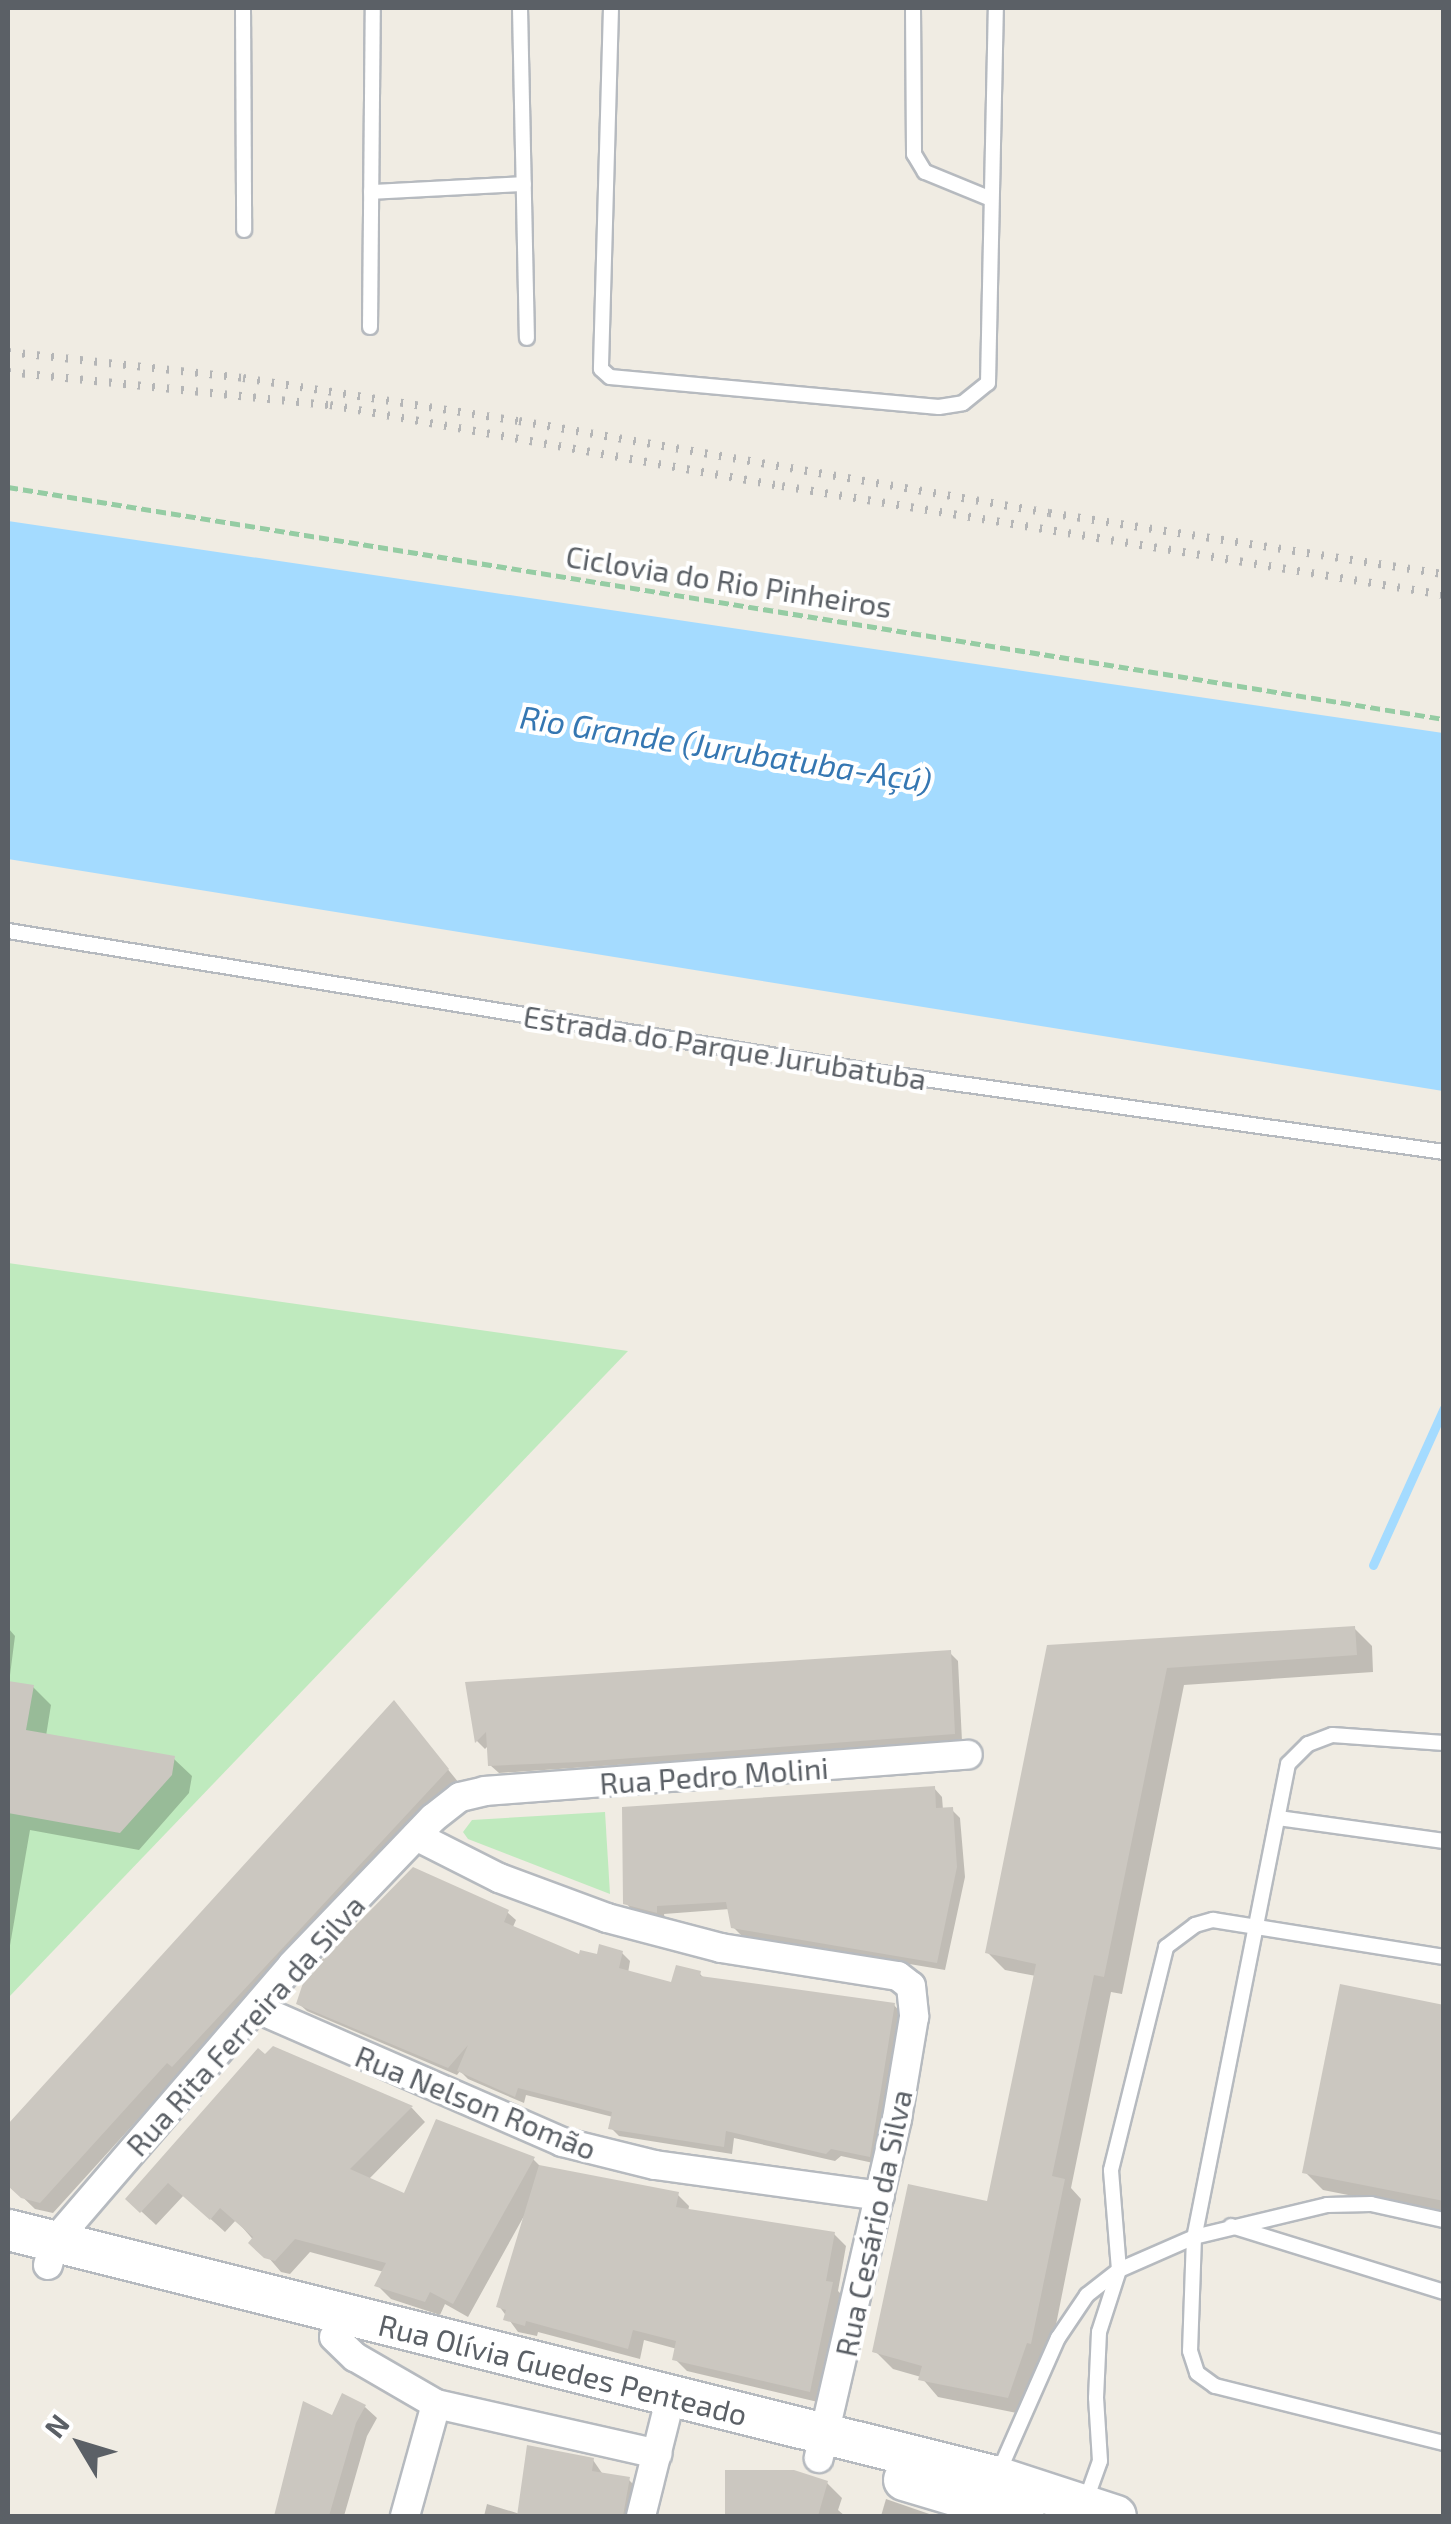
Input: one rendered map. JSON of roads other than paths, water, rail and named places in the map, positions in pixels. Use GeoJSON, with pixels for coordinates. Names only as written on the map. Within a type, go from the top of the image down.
{"type":"FeatureCollection","features":[{"type":"Feature","properties":{"kind":"main road","name":"Rua Olívia Guedes Penteado"},"geometry":{"type":"LineString","coordinates":[[8,2230],[51,2253],[334,2337],[665,2423],[997,2477],[1034,2508]]}},
{"type":"Feature","properties":{"kind":"main road","name":"Rua Olívia Guedes Penteado"},"geometry":{"type":"LineString","coordinates":[[8,2256],[51,2253],[665,2423]]}},
{"type":"Feature","properties":{"kind":"main road","name":"Rua Olívia Guedes Penteado"},"geometry":{"type":"LineString","coordinates":[[822,2446],[1034,2508],[1100,2511]]}},
{"type":"Feature","properties":{"kind":"street","name":"Rua Pedro Molini"},"geometry":{"type":"LineString","coordinates":[[460,1798],[484,1791],[968,1755]]}},
{"type":"Feature","properties":{"kind":"street","name":"Rua Rita Ferreira da Silva"},"geometry":{"type":"LineString","coordinates":[[51,2253],[292,1966],[416,1836],[460,1798]]}},
{"type":"Feature","properties":{"kind":"street","name":"Rua Cesário da Silva"},"geometry":{"type":"LineString","coordinates":[[416,1836],[499,1878],[608,1918],[721,1948],[898,1976],[911,1986],[914,2017],[880,2196],[822,2446]]}},
{"type":"Feature","properties":{"kind":"street","name":"Rua Nelson Romão"},"geometry":{"type":"LineString","coordinates":[[258,2009],[576,2146],[655,2165],[880,2196]]}},
{"type":"Feature","properties":{"kind":"street"},"geometry":{"type":"LineString","coordinates":[[334,2337],[355,2357],[436,2404],[665,2423],[641,2516]]}},
{"type":"Feature","properties":{"kind":"street"},"geometry":{"type":"LineString","coordinates":[[405,2516],[436,2404]]}},
{"type":"Feature","properties":{"kind":"lane"},"geometry":{"type":"LineString","coordinates":[[243,8],[244,230]]}},
{"type":"Feature","properties":{"kind":"lane"},"geometry":{"type":"LineString","coordinates":[[370,327],[373,8]]}},
{"type":"Feature","properties":{"kind":"lane"},"geometry":{"type":"LineString","coordinates":[[520,8],[527,338]]}},
{"type":"Feature","properties":{"kind":"lane"},"geometry":{"type":"LineString","coordinates":[[611,8],[599,322],[602,369],[610,377],[939,407],[963,403],[988,383],[996,8]]}},
{"type":"Feature","properties":{"kind":"lane"},"geometry":{"type":"LineString","coordinates":[[913,8],[914,154],[925,172],[991,199]]}},
{"type":"Feature","properties":{"kind":"lane"},"geometry":{"type":"LineString","coordinates":[[372,192],[524,184]]}},
{"type":"Feature","properties":{"kind":"lane","name":"Estrada do Parque Jurubatuba"},"geometry":{"type":"LineString","coordinates":[[8,931],[875,1072],[1444,1152]]}},
{"type":"Feature","properties":{"kind":"lane"},"geometry":{"type":"LineString","coordinates":[[1444,1744],[1332,1735],[1308,1744],[1288,1764],[1194,2236],[1190,2350],[1197,2373],[1215,2386],[1444,2443]]}},
{"type":"Feature","properties":{"kind":"lane"},"geometry":{"type":"LineString","coordinates":[[1278,1818],[1444,1841]]}},
{"type":"Feature","properties":{"kind":"lane"},"geometry":{"type":"LineString","coordinates":[[1100,2511],[1098,2332],[1119,2270],[1111,2170],[1166,1947],[1194,1925],[1214,1920],[1444,1957]]}},
{"type":"Feature","properties":{"kind":"lane"},"geometry":{"type":"LineString","coordinates":[[997,2477],[1058,2338],[1087,2295],[1119,2270],[1194,2236],[1342,2204],[1371,2204],[1444,2220]]}},
{"type":"Feature","properties":{"kind":"lane"},"geometry":{"type":"LineString","coordinates":[[1230,2226],[1444,2292]]}},
{"type":"Feature","properties":{"kind":"water","name":"Rio Grande (Jurubatuba-Açú)"},"geometry":{"type":"Polygon","coordinates":[[[8,521],[1443,733],[1443,1091],[8,859],[8,521]]]}},
{"type":"Feature","properties":{"kind":"waterway"},"geometry":{"type":"LineString","coordinates":[[1373,1565],[1444,1408]]}},
{"type":"Feature","properties":{"kind":"railway"},"geometry":{"type":"LineString","coordinates":[[8,352],[243,378],[519,421],[1049,513],[1444,574]]}},
{"type":"Feature","properties":{"kind":"railway"},"geometry":{"type":"LineString","coordinates":[[8,372],[330,405],[782,486],[1444,595]]}}]}
